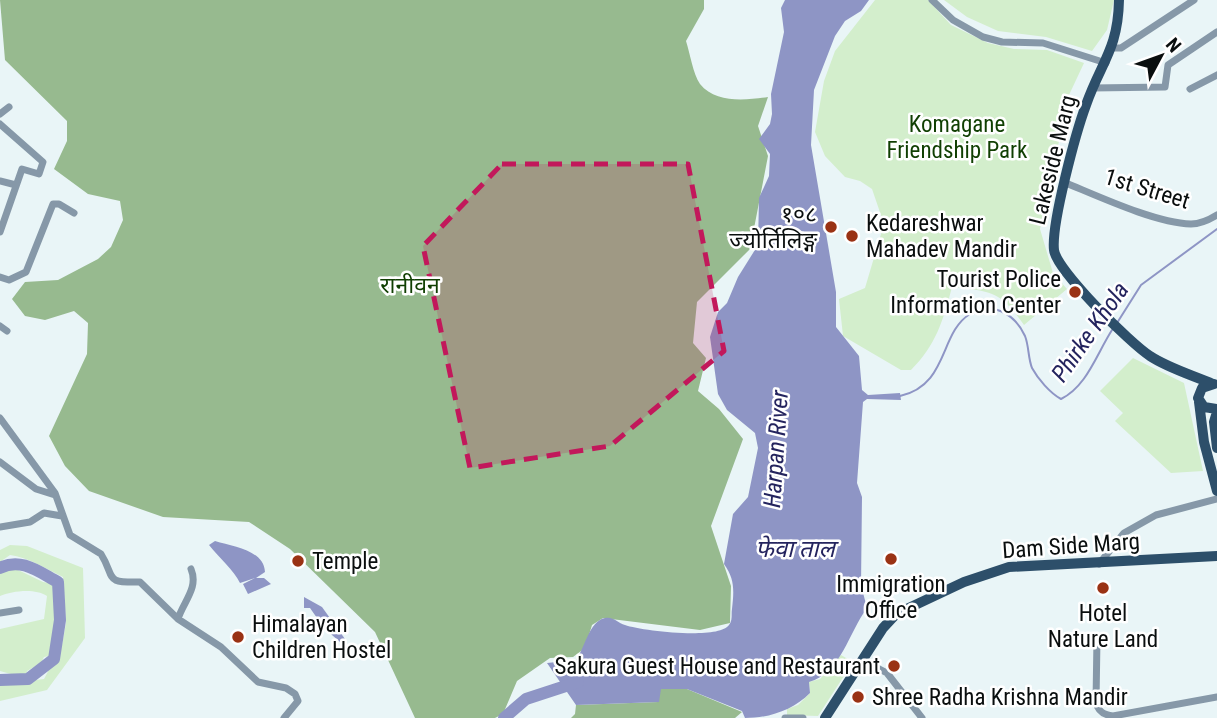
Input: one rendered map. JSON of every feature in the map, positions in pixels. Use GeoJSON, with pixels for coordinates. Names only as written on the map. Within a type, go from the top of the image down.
{"type":"FeatureCollection","features":[{"type":"Feature","properties":{"kind":"main road","name":"Lakeside Marg"},"geometry":{"type":"LineString","coordinates":[[1119,0],[1113,48],[1092,88],[1076,136],[1054,248],[1055,257],[1121,332],[1152,358],[1216,384]]}},
{"type":"Feature","properties":{"kind":"main road"},"geometry":{"type":"LineString","coordinates":[[1176,368],[1192,384],[1199,400],[1204,442],[1217,491]]}},
{"type":"Feature","properties":{"kind":"main road"},"geometry":{"type":"LineString","coordinates":[[1199,400],[1202,387],[1216,384]]}},
{"type":"Feature","properties":{"kind":"main road"},"geometry":{"type":"LineString","coordinates":[[1199,400],[1207,409],[1217,410],[1214,422],[1217,448]]}},
{"type":"Feature","properties":{"kind":"main road","name":"Dam Side Marg"},"geometry":{"type":"LineString","coordinates":[[825,718],[888,621],[901,610],[964,582],[1009,567],[1217,556]]}},
{"type":"Feature","properties":{"kind":"street"},"geometry":{"type":"LineString","coordinates":[[932,0],[953,20],[982,37],[1002,42],[1043,43],[1106,64]]}},
{"type":"Feature","properties":{"kind":"street"},"geometry":{"type":"LineString","coordinates":[[1113,48],[1121,48],[1194,0]]}},
{"type":"Feature","properties":{"kind":"street"},"geometry":{"type":"LineString","coordinates":[[1092,88],[1165,86],[1168,65],[1217,32]]}},
{"type":"Feature","properties":{"kind":"street"},"geometry":{"type":"LineString","coordinates":[[1190,89],[1217,75]]}},
{"type":"Feature","properties":{"kind":"street"},"geometry":{"type":"LineString","coordinates":[[0,114],[9,107]]}},
{"type":"Feature","properties":{"kind":"street"},"geometry":{"type":"LineString","coordinates":[[0,124],[43,162],[39,174],[22,169],[0,232]]}},
{"type":"Feature","properties":{"kind":"street"},"geometry":{"type":"LineString","coordinates":[[0,181],[16,185]]}},
{"type":"Feature","properties":{"kind":"street","name":"1st Street"},"geometry":{"type":"LineString","coordinates":[[1066,183],[1125,206],[1191,224],[1204,222],[1217,215]]}},
{"type":"Feature","properties":{"kind":"street"},"geometry":{"type":"LineString","coordinates":[[0,277],[9,280],[26,272],[53,204],[59,204],[74,213]]}},
{"type":"Feature","properties":{"kind":"street"},"geometry":{"type":"LineString","coordinates":[[0,418],[12,430],[55,495],[70,535],[101,554],[106,570],[113,579],[123,583],[140,582],[178,619],[222,647],[258,682],[286,688],[295,694],[298,701],[284,718]]}},
{"type":"Feature","properties":{"kind":"street"},"geometry":{"type":"LineString","coordinates":[[0,462],[36,489],[55,495]]}},
{"type":"Feature","properties":{"kind":"street"},"geometry":{"type":"LineString","coordinates":[[1099,564],[1124,533],[1156,515],[1217,499]]}},
{"type":"Feature","properties":{"kind":"street"},"geometry":{"type":"LineString","coordinates":[[0,527],[30,522],[44,513],[62,516]]}},
{"type":"Feature","properties":{"kind":"street"},"geometry":{"type":"LineString","coordinates":[[178,619],[192,588],[194,577],[191,569]]}},
{"type":"Feature","properties":{"kind":"street"},"geometry":{"type":"LineString","coordinates":[[0,612],[19,610]]}},
{"type":"Feature","properties":{"kind":"street"},"geometry":{"type":"LineString","coordinates":[[1097,638],[1096,702],[1098,709],[1105,715],[1113,716]]}},
{"type":"Feature","properties":{"kind":"street"},"geometry":{"type":"LineString","coordinates":[[862,660],[887,673],[922,718]]}},
{"type":"Feature","properties":{"kind":"street"},"geometry":{"type":"LineString","coordinates":[[1103,718],[1217,697]]}},
{"type":"Feature","properties":{"kind":"street"},"geometry":{"type":"LineString","coordinates":[[785,718],[803,718]]}},
{"type":"Feature","properties":{"kind":"highlighted area"},"geometry":{"type":"Polygon","coordinates":[[[502,164],[688,164],[724,351],[610,446],[470,468],[423,246],[502,164]]]}},
{"type":"Feature","properties":{"kind":"green space","name":"रानीवन"},"geometry":{"type":"Polygon","coordinates":[[[0,0],[704,0],[704,9],[686,41],[700,84],[714,95],[723,98],[768,97],[758,126],[768,156],[750,249],[697,302],[693,343],[706,358],[698,391],[719,409],[743,439],[711,526],[731,586],[730,623],[700,630],[603,618],[592,625],[585,648],[573,657],[550,658],[517,681],[503,714],[495,718],[415,718],[375,632],[290,549],[249,522],[163,517],[89,491],[65,466],[49,436],[87,354],[88,323],[74,311],[45,320],[25,316],[12,299],[25,282],[58,280],[98,259],[111,247],[123,220],[120,201],[88,194],[54,169],[67,141],[67,121],[5,60],[0,0]]]}},
{"type":"Feature","properties":{"kind":"green space","name":"Komagane Friendship Park"},"geometry":{"type":"Polygon","coordinates":[[[875,0],[928,0],[951,25],[988,43],[1014,49],[1047,50],[1084,63],[1069,95],[1040,229],[1053,273],[1067,289],[1024,325],[1008,305],[994,295],[952,287],[937,332],[927,351],[911,370],[901,370],[843,336],[839,299],[865,288],[884,224],[872,189],[860,181],[845,177],[825,156],[815,132],[824,81],[835,51],[875,0]]]}},
{"type":"Feature","properties":{"kind":"green space"},"geometry":{"type":"Polygon","coordinates":[[[944,0],[1114,0],[1107,30],[1092,51],[1046,37],[998,31],[967,17],[944,0]]]}},
{"type":"Feature","properties":{"kind":"green space"},"geometry":{"type":"Polygon","coordinates":[[[1133,358],[1184,383],[1203,471],[1171,473],[1115,421],[1123,413],[1100,391],[1133,358]]]}},
{"type":"Feature","properties":{"kind":"green space"},"geometry":{"type":"Polygon","coordinates":[[[10,545],[27,546],[83,568],[85,638],[47,690],[0,701],[0,684],[44,679],[62,645],[66,623],[63,577],[17,556],[10,555],[0,562],[0,550],[10,545]]]}},
{"type":"Feature","properties":{"kind":"green space"},"geometry":{"type":"Polygon","coordinates":[[[14,568],[43,582],[55,584],[59,619],[54,655],[44,657],[41,663],[27,671],[25,678],[0,671],[0,629],[44,619],[47,596],[24,591],[0,596],[0,573],[14,568]]]}},
{"type":"Feature","properties":{"kind":"green space"},"geometry":{"type":"Polygon","coordinates":[[[841,655],[853,662],[818,716],[787,715],[787,709],[798,705],[810,693],[809,682],[820,679],[841,655]]]}},
{"type":"Feature","properties":{"kind":"green space"},"geometry":{"type":"Polygon","coordinates":[[[660,689],[687,689],[742,712],[735,718],[571,718],[575,714],[576,705],[658,702],[660,689]]]}},
{"type":"Feature","properties":{"kind":"water","name":"फेवा ताल"},"geometry":{"type":"Polygon","coordinates":[[[785,0],[869,0],[861,11],[845,21],[835,36],[814,90],[811,145],[836,292],[836,327],[859,356],[862,390],[868,395],[900,393],[901,400],[867,399],[863,402],[857,483],[862,497],[861,585],[867,608],[837,661],[820,677],[809,682],[810,693],[781,712],[745,718],[742,711],[687,689],[661,689],[659,702],[576,705],[547,663],[576,660],[591,629],[600,620],[611,618],[634,627],[663,632],[696,633],[722,630],[731,621],[733,585],[724,564],[733,514],[748,497],[758,448],[755,433],[727,410],[718,394],[710,337],[718,312],[727,303],[738,277],[758,245],[759,198],[769,176],[770,154],[759,139],[770,124],[772,114],[771,94],[784,32],[781,8],[785,0]]]}},
{"type":"Feature","properties":{"kind":"water"},"geometry":{"type":"Polygon","coordinates":[[[215,541],[254,554],[265,572],[256,578],[264,578],[271,584],[248,594],[243,584],[255,578],[240,583],[209,545],[215,541]]]}},
{"type":"Feature","properties":{"kind":"water"},"geometry":{"type":"Polygon","coordinates":[[[304,597],[322,607],[345,639],[340,642],[324,628],[310,608],[304,608],[304,597]]]}},
{"type":"Feature","properties":{"kind":"waterway","name":"Phirke Khola"},"geometry":{"type":"LineString","coordinates":[[1117,323],[1141,285],[1217,229]]}},
{"type":"Feature","properties":{"kind":"waterway","name":"Phirke Khola"},"geometry":{"type":"LineString","coordinates":[[900,396],[916,390],[927,381],[936,370],[960,323],[978,310],[994,309],[1015,321],[1025,336],[1032,368],[1045,385],[1061,399],[1084,378],[1112,330]]}},
{"type":"Feature","properties":{"kind":"waterway"},"geometry":{"type":"LineString","coordinates":[[0,568],[23,565],[58,582],[60,620],[54,659],[28,679],[0,680]]}},
{"type":"Feature","properties":{"kind":"waterway","name":"Harpan River"},"geometry":{"type":"LineString","coordinates":[[504,718],[526,699],[578,682]]}},
{"type":"Feature","properties":{"kind":"place","name":"१०८ ज्योर्तिलिङ्ग"},"geometry":{"type":"Point","coordinates":[831,227]}},
{"type":"Feature","properties":{"kind":"place","name":"Kedareshwar Mahadev Mandir"},"geometry":{"type":"Point","coordinates":[852,236]}},
{"type":"Feature","properties":{"kind":"place","name":"Tourist Police Information Center"},"geometry":{"type":"Point","coordinates":[1075,292]}},
{"type":"Feature","properties":{"kind":"place","name":"Immigration Office"},"geometry":{"type":"Point","coordinates":[891,559]}},
{"type":"Feature","properties":{"kind":"place","name":"Temple"},"geometry":{"type":"Point","coordinates":[298,561]}},
{"type":"Feature","properties":{"kind":"place","name":"Hotel Nature Land"},"geometry":{"type":"Point","coordinates":[1103,588]}},
{"type":"Feature","properties":{"kind":"place","name":"Himalayan Children Hostel"},"geometry":{"type":"Point","coordinates":[238,637]}},
{"type":"Feature","properties":{"kind":"place","name":"Sakura Guest House and Restaurant"},"geometry":{"type":"Point","coordinates":[894,666]}},
{"type":"Feature","properties":{"kind":"place","name":"Shree Radha Krishna Mandir"},"geometry":{"type":"Point","coordinates":[858,697]}}]}
